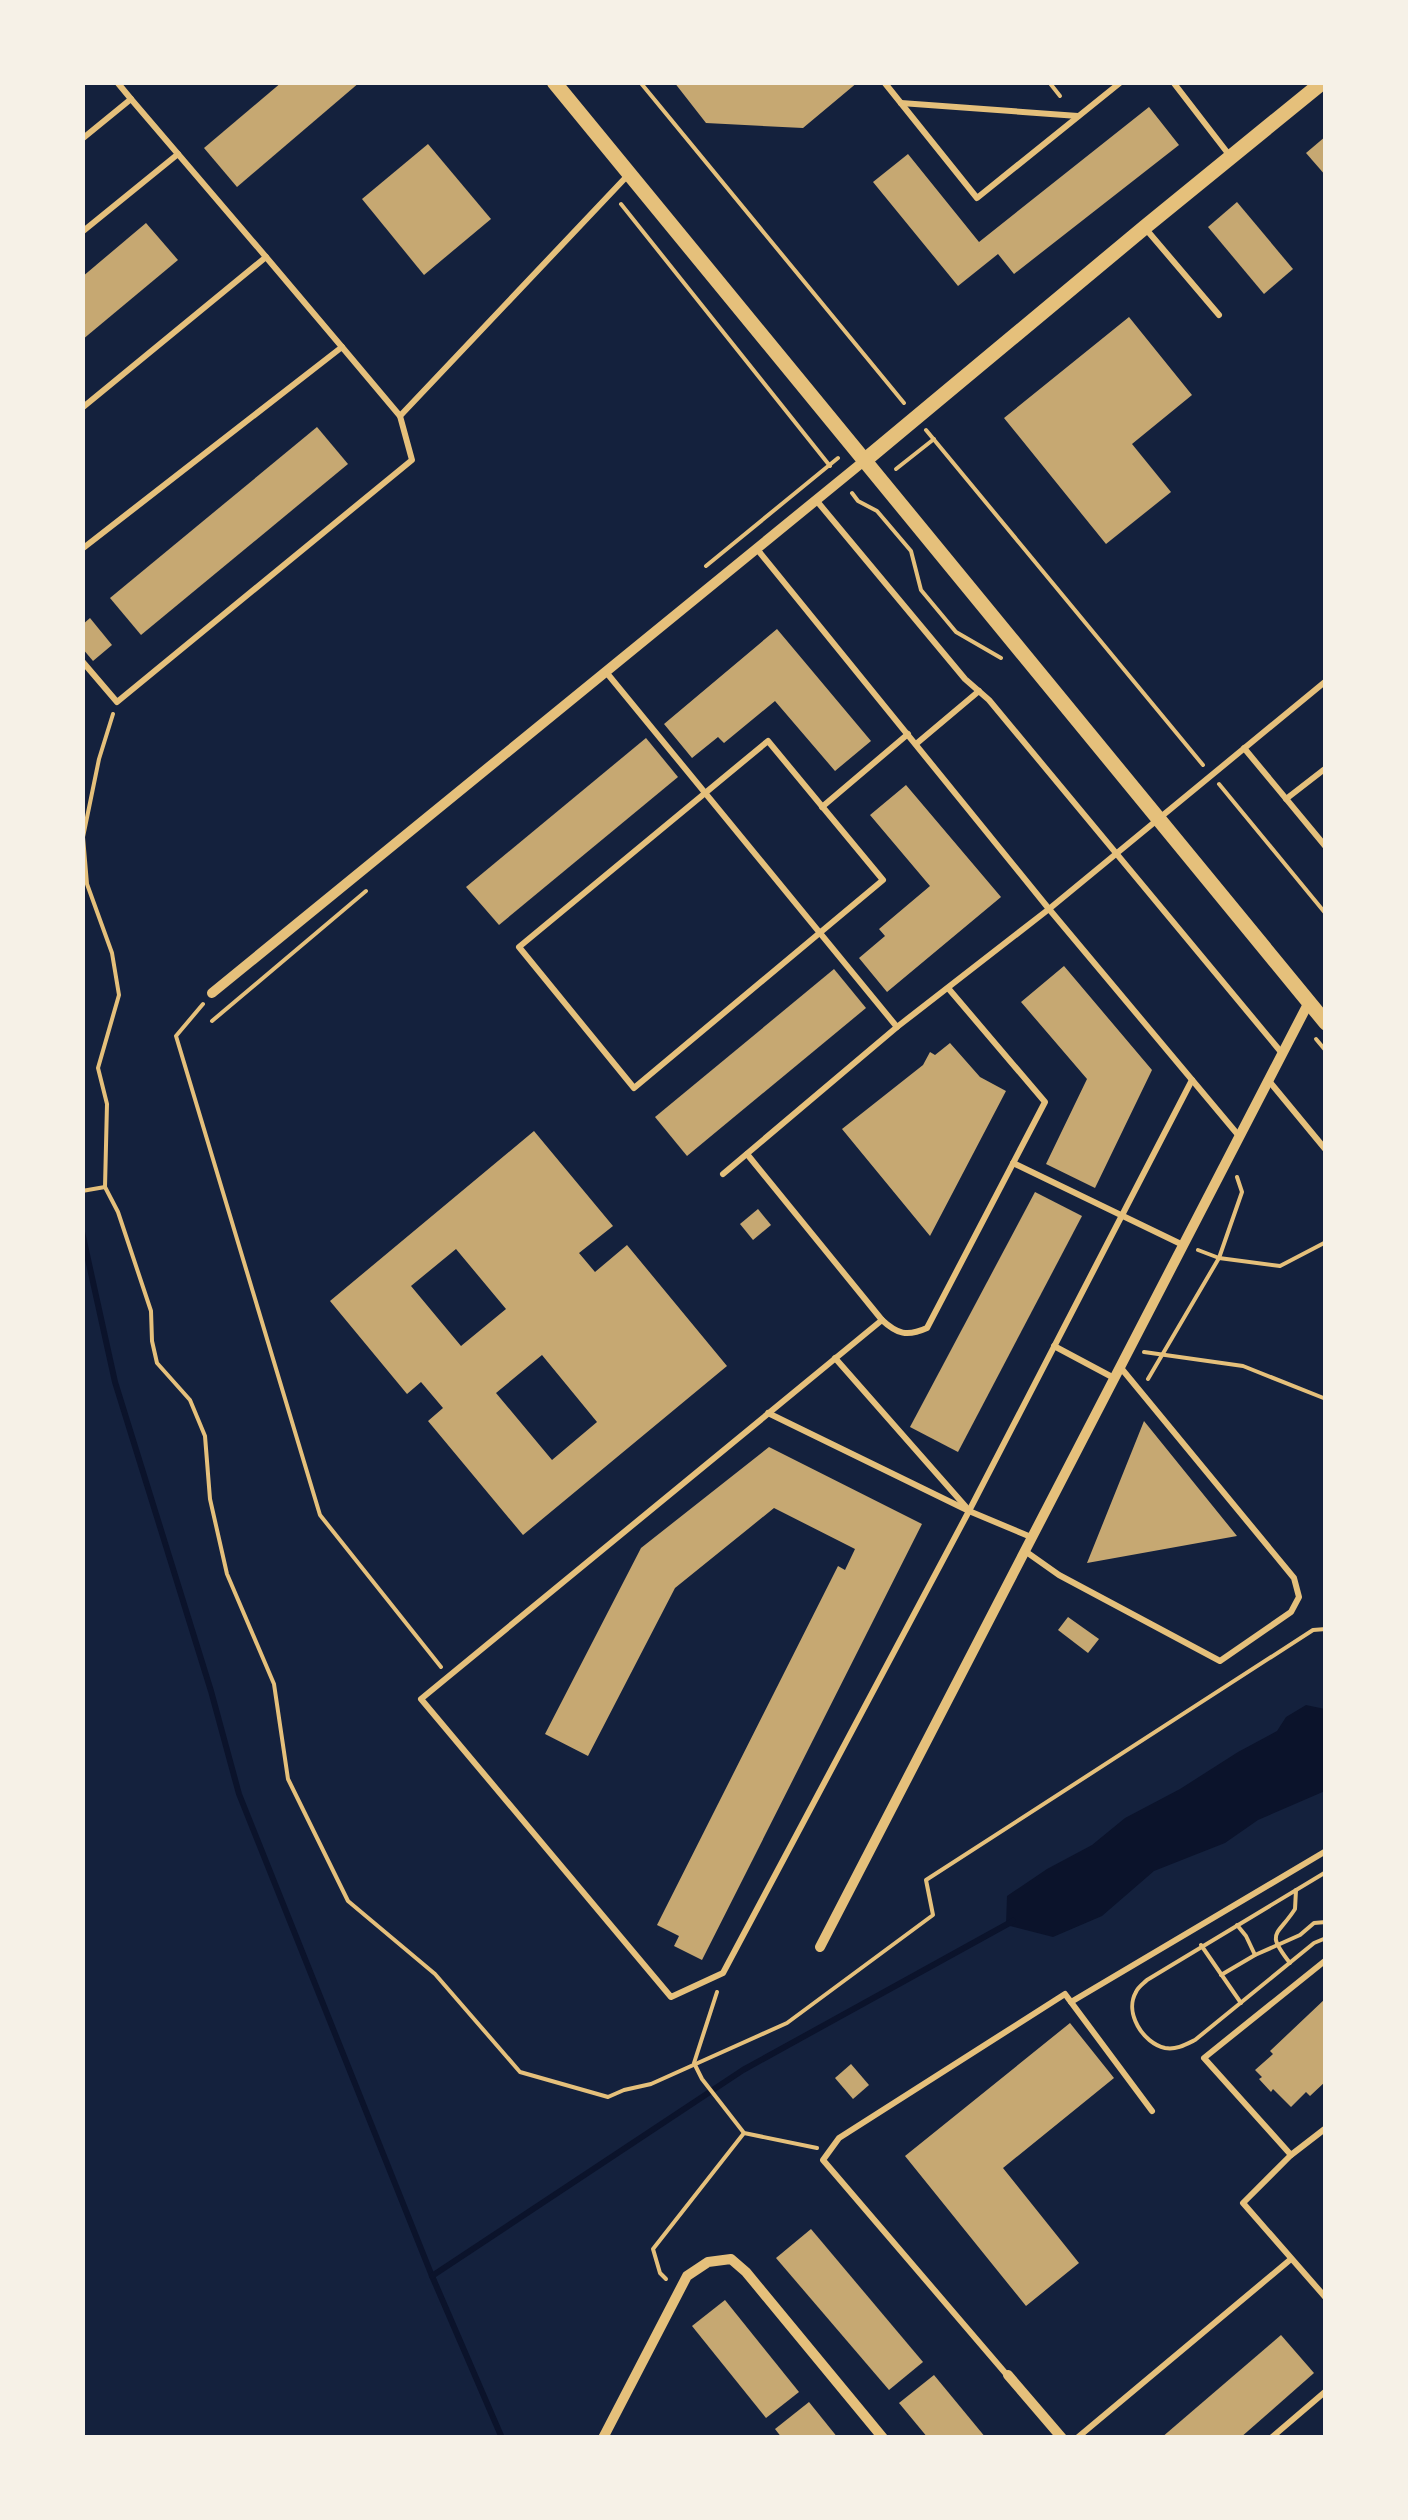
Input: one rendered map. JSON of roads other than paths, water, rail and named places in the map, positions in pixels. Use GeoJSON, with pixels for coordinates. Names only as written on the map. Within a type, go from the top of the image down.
{"type":"FeatureCollection","features":[{"type":"Feature","properties":{"kind":"street"},"geometry":{"type":"LineString","coordinates":[[554,82],[1326,1023]]}},
{"type":"Feature","properties":{"kind":"street"},"geometry":{"type":"LineString","coordinates":[[212,993],[1323,82]]}},
{"type":"Feature","properties":{"kind":"street"},"geometry":{"type":"LineString","coordinates":[[820,1947],[1309,1002]]}},
{"type":"Feature","properties":{"kind":"street"},"geometry":{"type":"LineString","coordinates":[[603,2438],[687,2276],[708,2262],[732,2258],[882,2438]]}},
{"type":"Feature","properties":{"kind":"street"},"geometry":{"type":"LineString","coordinates":[[1008,2376],[1062,2438]]}},
{"type":"Feature","properties":{"kind":"lane"},"geometry":{"type":"LineString","coordinates":[[82,661],[117,702],[412,460],[400,416],[117,82]]}},
{"type":"Feature","properties":{"kind":"lane"},"geometry":{"type":"LineString","coordinates":[[884,82],[977,198],[1121,82]]}},
{"type":"Feature","properties":{"kind":"lane"},"geometry":{"type":"LineString","coordinates":[[1172,82],[1231,158]]}},
{"type":"Feature","properties":{"kind":"lane"},"geometry":{"type":"LineString","coordinates":[[82,139],[131,99]]}},
{"type":"Feature","properties":{"kind":"lane"},"geometry":{"type":"LineString","coordinates":[[901,103],[1080,116]]}},
{"type":"Feature","properties":{"kind":"lane"},"geometry":{"type":"LineString","coordinates":[[82,232],[178,154]]}},
{"type":"Feature","properties":{"kind":"lane"},"geometry":{"type":"LineString","coordinates":[[400,416],[629,174]]}},
{"type":"Feature","properties":{"kind":"lane"},"geometry":{"type":"LineString","coordinates":[[1144,227],[1218,315]]}},
{"type":"Feature","properties":{"kind":"lane"},"geometry":{"type":"LineString","coordinates":[[82,408],[266,257]]}},
{"type":"Feature","properties":{"kind":"lane"},"geometry":{"type":"LineString","coordinates":[[82,549],[342,348]]}},
{"type":"Feature","properties":{"kind":"lane"},"geometry":{"type":"LineString","coordinates":[[815,499],[965,679],[990,700],[1282,1053]]}},
{"type":"Feature","properties":{"kind":"lane"},"geometry":{"type":"LineString","coordinates":[[756,548],[1239,1136]]}},
{"type":"Feature","properties":{"kind":"lane"},"geometry":{"type":"LineString","coordinates":[[606,672],[898,1027]]}},
{"type":"Feature","properties":{"kind":"lane"},"geometry":{"type":"LineString","coordinates":[[723,1174],[1326,680]]}},
{"type":"Feature","properties":{"kind":"lane"},"geometry":{"type":"LineString","coordinates":[[916,744],[979,690]]}},
{"type":"Feature","properties":{"kind":"lane"},"geometry":{"type":"LineString","coordinates":[[822,807],[908,734]]}},
{"type":"Feature","properties":{"kind":"lane"},"geometry":{"type":"LineString","coordinates":[[768,741],[822,807],[882,880],[634,1088],[519,947],[768,741]]}},
{"type":"Feature","properties":{"kind":"lane"},"geometry":{"type":"LineString","coordinates":[[1244,748],[1326,847]]}},
{"type":"Feature","properties":{"kind":"lane"},"geometry":{"type":"LineString","coordinates":[[1286,799],[1326,768]]}},
{"type":"Feature","properties":{"kind":"lane"},"geometry":{"type":"LineString","coordinates":[[746,1154],[892,1330],[914,1334],[927,1328],[1044,1102],[948,988]]}},
{"type":"Feature","properties":{"kind":"lane"},"geometry":{"type":"LineString","coordinates":[[882,1320],[421,1700],[671,1997],[723,1973],[1192,1080]]}},
{"type":"Feature","properties":{"kind":"lane"},"geometry":{"type":"LineString","coordinates":[[1268,1080],[1326,1150]]}},
{"type":"Feature","properties":{"kind":"lane"},"geometry":{"type":"LineString","coordinates":[[1013,1163],[1183,1245]]}},
{"type":"Feature","properties":{"kind":"lane"},"geometry":{"type":"LineString","coordinates":[[1025,1551],[1058,1575],[1220,1661],[1291,1612],[1299,1597],[1294,1578],[1142,1392],[1117,1373],[1054,1346]]}},
{"type":"Feature","properties":{"kind":"lane"},"geometry":{"type":"LineString","coordinates":[[834,1358],[969,1511]]}},
{"type":"Feature","properties":{"kind":"lane"},"geometry":{"type":"LineString","coordinates":[[768,1413],[969,1511],[1032,1537]]}},
{"type":"Feature","properties":{"kind":"lane"},"geometry":{"type":"LineString","coordinates":[[1071,2002],[1326,1851]]}},
{"type":"Feature","properties":{"kind":"lane"},"geometry":{"type":"LineString","coordinates":[[1291,2156],[1204,2058],[1326,1960]]}},
{"type":"Feature","properties":{"kind":"lane"},"geometry":{"type":"LineString","coordinates":[[1008,2376],[823,2160],[839,2138],[1064,1994],[1152,2111]]}},
{"type":"Feature","properties":{"kind":"lane"},"geometry":{"type":"LineString","coordinates":[[1326,2128],[1244,2203],[1326,2298]]}},
{"type":"Feature","properties":{"kind":"lane"},"geometry":{"type":"LineString","coordinates":[[1077,2438],[1292,2259]]}},
{"type":"Feature","properties":{"kind":"lane"},"geometry":{"type":"LineString","coordinates":[[1270,2438],[1326,2391]]}},
{"type":"Feature","properties":{"kind":"water"},"geometry":{"type":"Polygon","coordinates":[[[1306,1705],[1325,1709],[1325,1791],[1258,1820],[1225,1843],[1154,1871],[1102,1916],[1053,1937],[1006,1925],[1007,1896],[1092,1845],[1125,1818],[1277,1731],[1286,1717],[1306,1705]]]}},
{"type":"Feature","properties":{"kind":"waterway"},"geometry":{"type":"LineString","coordinates":[[82,1232],[115,1382],[239,1794],[432,2276],[502,2438]]}},
{"type":"Feature","properties":{"kind":"waterway"},"geometry":{"type":"LineString","coordinates":[[432,2276],[743,2070],[1013,1921]]}}]}
